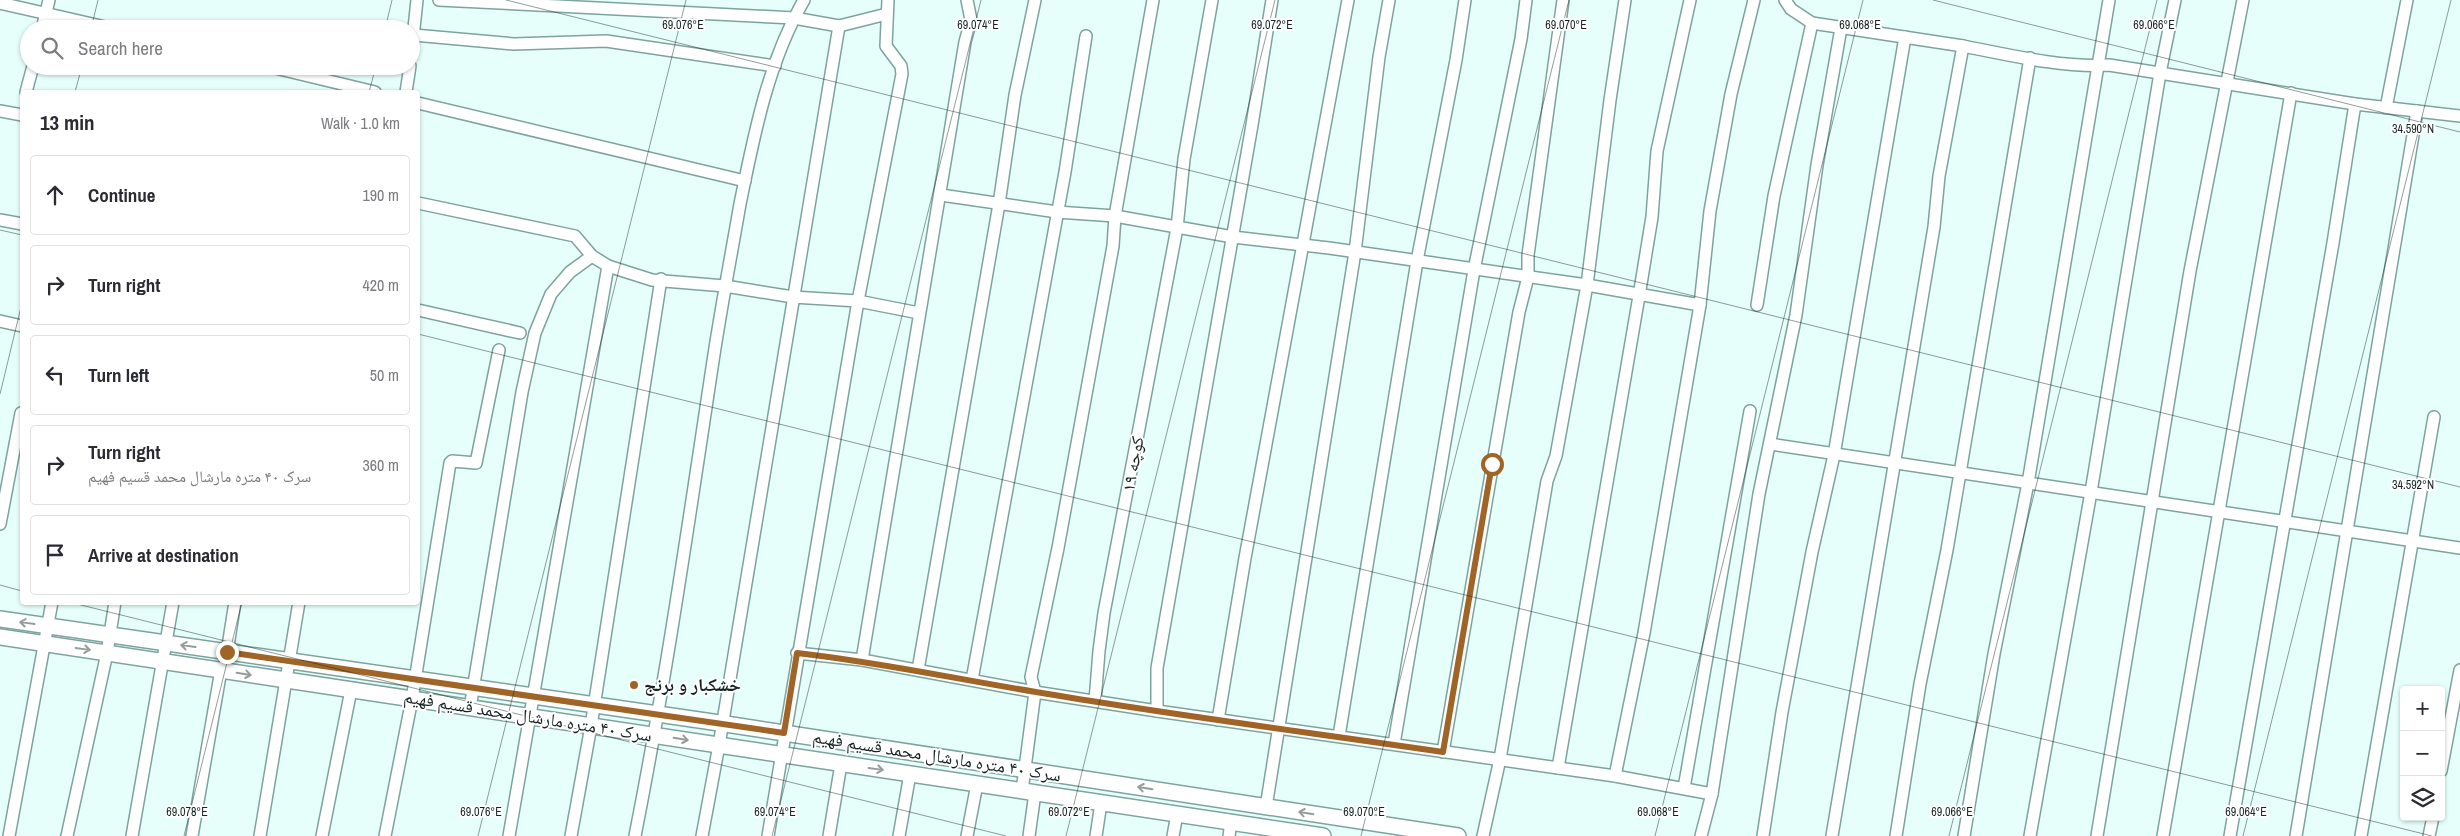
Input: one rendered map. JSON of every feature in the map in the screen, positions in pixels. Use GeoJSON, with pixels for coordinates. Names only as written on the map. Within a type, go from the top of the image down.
{"type":"FeatureCollection","features":[{"type":"Feature","properties":{"kind":"street"},"geometry":{"type":"LineString","coordinates":[[44,20],[49,0]]}},
{"type":"Feature","properties":{"kind":"street"},"geometry":{"type":"LineString","coordinates":[[415,20],[417,0]]}},
{"type":"Feature","properties":{"kind":"street"},"geometry":{"type":"LineString","coordinates":[[440,0],[794,18],[839,26],[887,14]]}},
{"type":"Feature","properties":{"kind":"street"},"geometry":{"type":"LineString","coordinates":[[635,836],[659,714],[725,286],[745,181],[760,109],[794,18],[804,0]]}},
{"type":"Feature","properties":{"kind":"street"},"geometry":{"type":"LineString","coordinates":[[768,836],[797,653],[858,301],[902,74],[901,66],[886,46],[888,0]]}},
{"type":"Feature","properties":{"kind":"street"},"geometry":{"type":"LineString","coordinates":[[862,660],[965,42],[972,20],[967,0]]}},
{"type":"Feature","properties":{"kind":"street"},"geometry":{"type":"LineString","coordinates":[[918,670],[999,204],[1015,95],[1035,0]]}},
{"type":"Feature","properties":{"kind":"street"},"geometry":{"type":"LineString","coordinates":[[1029,836],[1029,792],[1025,770],[1035,692],[1031,677],[1058,548],[1107,275],[1115,216],[1153,0]]}},
{"type":"Feature","properties":{"kind":"street","name":"کوچه ۱۹"},"geometry":{"type":"LineString","coordinates":[[1095,701],[1098,651],[1104,613],[1177,228],[1184,159],[1212,0]]}},
{"type":"Feature","properties":{"kind":"street"},"geometry":{"type":"LineString","coordinates":[[1156,711],[1157,668],[1272,0]]}},
{"type":"Feature","properties":{"kind":"street"},"geometry":{"type":"LineString","coordinates":[[1218,720],[1244,558],[1304,245],[1348,0]]}},
{"type":"Feature","properties":{"kind":"street"},"geometry":{"type":"LineString","coordinates":[[1266,807],[1355,252],[1389,0]]}},
{"type":"Feature","properties":{"kind":"street"},"geometry":{"type":"LineString","coordinates":[[1339,736],[1417,261],[1456,60],[1465,0]]}},
{"type":"Feature","properties":{"kind":"street"},"geometry":{"type":"LineString","coordinates":[[1394,744],[1474,270],[1521,39],[1526,0]]}},
{"type":"Feature","properties":{"kind":"street"},"geometry":{"type":"LineString","coordinates":[[1443,752],[1519,312],[1528,277],[1528,255],[1563,0]]}},
{"type":"Feature","properties":{"kind":"street"},"geometry":{"type":"LineString","coordinates":[[1483,836],[1500,760],[1547,481],[1556,456],[1586,285],[1625,0]]}},
{"type":"Feature","properties":{"kind":"street"},"geometry":{"type":"LineString","coordinates":[[1558,768],[1640,296],[1652,217],[1658,151],[1690,0]]}},
{"type":"Feature","properties":{"kind":"street"},"geometry":{"type":"LineString","coordinates":[[1615,776],[1644,633],[1700,305],[1710,210],[1731,94],[1754,0]]}},
{"type":"Feature","properties":{"kind":"street"},"geometry":{"type":"LineString","coordinates":[[1785,0],[1791,9],[1812,23],[1841,28],[2030,58],[2096,66],[2109,64],[2355,104],[2460,116]]}},
{"type":"Feature","properties":{"kind":"street"},"geometry":{"type":"LineString","coordinates":[[1964,836],[1994,654],[2028,483],[2108,0]]}},
{"type":"Feature","properties":{"kind":"street"},"geometry":{"type":"LineString","coordinates":[[2030,836],[2091,492],[2160,73],[2175,0]]}},
{"type":"Feature","properties":{"kind":"street"},"geometry":{"type":"LineString","coordinates":[[2097,836],[2190,272],[2244,0]]}},
{"type":"Feature","properties":{"kind":"street"},"geometry":{"type":"LineString","coordinates":[[2386,108],[2407,0]]}},
{"type":"Feature","properties":{"kind":"street"},"geometry":{"type":"LineString","coordinates":[[0,3],[78,20]]}},
{"type":"Feature","properties":{"kind":"street"},"geometry":{"type":"LineString","coordinates":[[1757,305],[1774,196],[1812,23]]}},
{"type":"Feature","properties":{"kind":"street"},"geometry":{"type":"LineString","coordinates":[[702,836],[723,723],[839,26]]}},
{"type":"Feature","properties":{"kind":"street"},"geometry":{"type":"LineString","coordinates":[[1701,836],[1712,794],[1759,494],[1796,315],[1817,165],[1841,28]]}},
{"type":"Feature","properties":{"kind":"street"},"geometry":{"type":"LineString","coordinates":[[420,36],[514,44],[606,41],[775,66]]}},
{"type":"Feature","properties":{"kind":"street"},"geometry":{"type":"LineString","coordinates":[[972,680],[1057,212],[1086,36]]}},
{"type":"Feature","properties":{"kind":"street"},"geometry":{"type":"LineString","coordinates":[[1763,836],[1812,552],[1834,455],[1905,37]]}},
{"type":"Feature","properties":{"kind":"street"},"geometry":{"type":"LineString","coordinates":[[1832,836],[1934,227],[1939,176],[1963,46]]}},
{"type":"Feature","properties":{"kind":"street"},"geometry":{"type":"LineString","coordinates":[[1896,836],[1920,684],[1960,472],[2030,58]]}},
{"type":"Feature","properties":{"kind":"street"},"geometry":{"type":"LineString","coordinates":[[27,90],[31,75]]}},
{"type":"Feature","properties":{"kind":"street"},"geometry":{"type":"LineString","coordinates":[[304,75],[367,90]]}},
{"type":"Feature","properties":{"kind":"street"},"geometry":{"type":"LineString","coordinates":[[406,90],[409,75]]}},
{"type":"Feature","properties":{"kind":"street"},"geometry":{"type":"LineString","coordinates":[[2163,836],[2221,510],[2291,93]]}},
{"type":"Feature","properties":{"kind":"street"},"geometry":{"type":"LineString","coordinates":[[420,103],[745,181]]}},
{"type":"Feature","properties":{"kind":"street"},"geometry":{"type":"LineString","coordinates":[[2230,836],[2283,520],[2332,253],[2355,104]]}},
{"type":"Feature","properties":{"kind":"street"},"geometry":{"type":"LineString","coordinates":[[0,111],[20,112]]}},
{"type":"Feature","properties":{"kind":"street"},"geometry":{"type":"LineString","coordinates":[[2296,836],[2416,111]]}},
{"type":"Feature","properties":{"kind":"street"},"geometry":{"type":"LineString","coordinates":[[941,195],[1057,212],[1115,216],[1232,237],[1304,245],[1586,285],[1640,296],[1700,305]]}},
{"type":"Feature","properties":{"kind":"street"},"geometry":{"type":"LineString","coordinates":[[420,203],[575,236],[592,256],[608,266],[652,280],[662,279],[725,286],[793,297],[858,301],[919,313]]}},
{"type":"Feature","properties":{"kind":"street"},"geometry":{"type":"LineString","coordinates":[[0,220],[20,224]]}},
{"type":"Feature","properties":{"kind":"street"},"geometry":{"type":"LineString","coordinates":[[470,708],[522,392],[534,333],[551,294],[570,272],[592,256]]}},
{"type":"Feature","properties":{"kind":"street"},"geometry":{"type":"LineString","coordinates":[[509,836],[608,266]]}},
{"type":"Feature","properties":{"kind":"street"},"geometry":{"type":"LineString","coordinates":[[571,836],[591,726],[662,279]]}},
{"type":"Feature","properties":{"kind":"street"},"geometry":{"type":"LineString","coordinates":[[420,310],[520,333]]}},
{"type":"Feature","properties":{"kind":"street"},"geometry":{"type":"LineString","coordinates":[[0,321],[20,326]]}},
{"type":"Feature","properties":{"kind":"street"},"geometry":{"type":"LineString","coordinates":[[386,836],[412,699],[450,463],[452,461],[476,463],[499,350]]}},
{"type":"Feature","properties":{"kind":"street"},"geometry":{"type":"LineString","coordinates":[[1684,788],[1750,411]]}},
{"type":"Feature","properties":{"kind":"street"},"geometry":{"type":"LineString","coordinates":[[2361,836],[2434,417]]}},
{"type":"Feature","properties":{"kind":"street"},"geometry":{"type":"LineString","coordinates":[[0,524],[20,418]]}},
{"type":"Feature","properties":{"kind":"street"},"geometry":{"type":"LineString","coordinates":[[1770,444],[1834,455],[1894,462],[2221,510],[2346,532],[2460,548]]}},
{"type":"Feature","properties":{"kind":"street"},"geometry":{"type":"LineString","coordinates":[[9,836],[52,605]]}},
{"type":"Feature","properties":{"kind":"street"},"geometry":{"type":"LineString","coordinates":[[67,836],[107,653],[115,605]]}},
{"type":"Feature","properties":{"kind":"street"},"geometry":{"type":"LineString","coordinates":[[132,836],[161,661],[172,605]]}},
{"type":"Feature","properties":{"kind":"street"},"geometry":{"type":"LineString","coordinates":[[192,836],[235,605]]}},
{"type":"Feature","properties":{"kind":"street"},"geometry":{"type":"LineString","coordinates":[[260,836],[299,605]]}},
{"type":"Feature","properties":{"kind":"street","name":"سرک ۴۰ متره مارشال محمد قسیم فهیم"},"geometry":{"type":"LineString","coordinates":[[0,619],[723,723],[1458,836]]}},
{"type":"Feature","properties":{"kind":"street","name":"سرک ۴۰ متره مارشال محمد قسیم فهیم"},"geometry":{"type":"LineString","coordinates":[[0,637],[1177,814],[1230,829],[1323,836]]}},
{"type":"Feature","properties":{"kind":"street"},"geometry":{"type":"LineString","coordinates":[[797,653],[862,660],[1035,692],[1156,711],[1615,776],[1712,794]]}},
{"type":"Feature","properties":{"kind":"street"},"geometry":{"type":"LineString","coordinates":[[2445,750],[2460,670]]}},
{"type":"Feature","properties":{"kind":"street"},"geometry":{"type":"LineString","coordinates":[[322,836],[351,690]]}},
{"type":"Feature","properties":{"kind":"street"},"geometry":{"type":"LineString","coordinates":[[830,836],[840,764]]}},
{"type":"Feature","properties":{"kind":"street"},"geometry":{"type":"LineString","coordinates":[[899,836],[910,774]]}},
{"type":"Feature","properties":{"kind":"street"},"geometry":{"type":"LineString","coordinates":[[966,836],[977,784]]}},
{"type":"Feature","properties":{"kind":"street"},"geometry":{"type":"LineString","coordinates":[[1096,836],[1101,803]]}},
{"type":"Feature","properties":{"kind":"street"},"geometry":{"type":"LineString","coordinates":[[1173,836],[1177,814]]}},
{"type":"Feature","properties":{"kind":"street"},"geometry":{"type":"LineString","coordinates":[[2429,836],[2432,821]]}},
{"type":"Feature","properties":{"kind":"place","name":"خشکبار و برنج"},"geometry":{"type":"Point","coordinates":[634,685]}},
{"type":"Feature","properties":{"kind":"route"},"geometry":{"type":"LineString","coordinates":[[227,652],[784,733],[797,653],[862,660],[1035,692],[1156,711],[1443,752],[1492,464]]}}]}
